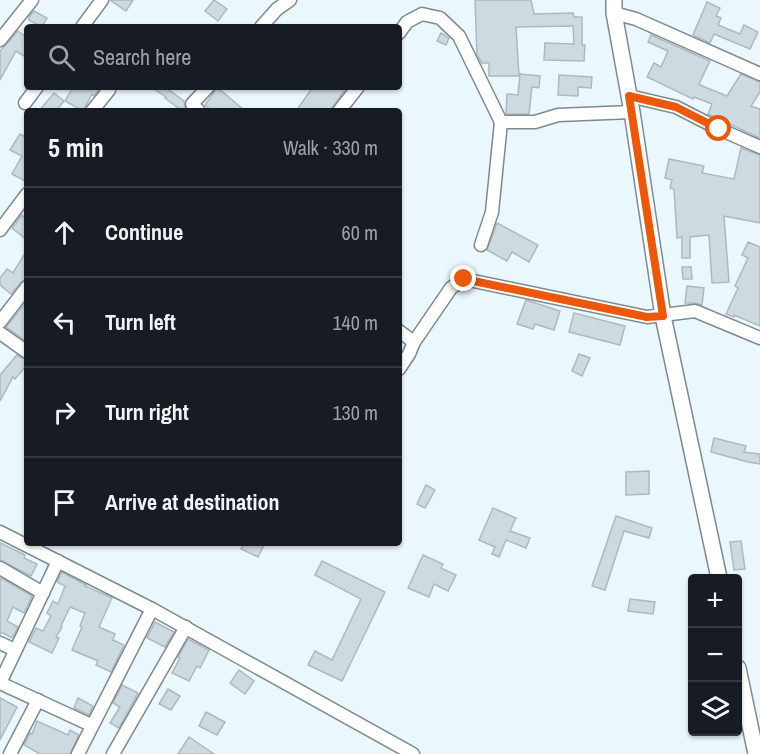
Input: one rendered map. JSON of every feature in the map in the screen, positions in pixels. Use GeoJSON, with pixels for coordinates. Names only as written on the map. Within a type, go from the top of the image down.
{"type":"FeatureCollection","features":[{"type":"Feature","properties":{"kind":"main road"},"geometry":{"type":"LineString","coordinates":[[614,6],[663,316],[718,574]]}},
{"type":"Feature","properties":{"kind":"main road"},"geometry":{"type":"LineString","coordinates":[[741,682],[756,754]]}},
{"type":"Feature","properties":{"kind":"street"},"geometry":{"type":"LineString","coordinates":[[84,24],[102,0]]}},
{"type":"Feature","properties":{"kind":"street"},"geometry":{"type":"LineString","coordinates":[[264,24],[290,0]]}},
{"type":"Feature","properties":{"kind":"street"},"geometry":{"type":"LineString","coordinates":[[0,40],[27,1]]}},
{"type":"Feature","properties":{"kind":"street"},"geometry":{"type":"LineString","coordinates":[[614,6],[636,19],[760,74]]}},
{"type":"Feature","properties":{"kind":"street"},"geometry":{"type":"LineString","coordinates":[[402,29],[407,22],[422,14],[440,18],[459,36],[501,122],[492,212],[481,245]]}},
{"type":"Feature","properties":{"kind":"street"},"geometry":{"type":"LineString","coordinates":[[25,103],[35,90]]}},
{"type":"Feature","properties":{"kind":"street"},"geometry":{"type":"LineString","coordinates":[[94,108],[109,90]]}},
{"type":"Feature","properties":{"kind":"street"},"geometry":{"type":"LineString","coordinates":[[196,108],[192,104],[205,90]]}},
{"type":"Feature","properties":{"kind":"street"},"geometry":{"type":"LineString","coordinates":[[341,108],[356,90]]}},
{"type":"Feature","properties":{"kind":"street"},"geometry":{"type":"LineString","coordinates":[[629,96],[676,107],[760,147]]}},
{"type":"Feature","properties":{"kind":"street"},"geometry":{"type":"LineString","coordinates":[[501,122],[536,122],[558,115],[632,112]]}},
{"type":"Feature","properties":{"kind":"street"},"geometry":{"type":"LineString","coordinates":[[0,230],[24,198]]}},
{"type":"Feature","properties":{"kind":"street"},"geometry":{"type":"LineString","coordinates":[[402,364],[414,342],[451,288],[464,279],[647,317],[695,311],[760,338]]}},
{"type":"Feature","properties":{"kind":"street"},"geometry":{"type":"LineString","coordinates":[[0,321],[24,291]]}},
{"type":"Feature","properties":{"kind":"street"},"geometry":{"type":"LineString","coordinates":[[0,333],[24,350]]}},
{"type":"Feature","properties":{"kind":"street"},"geometry":{"type":"LineString","coordinates":[[402,333],[414,342]]}},
{"type":"Feature","properties":{"kind":"street"},"geometry":{"type":"LineString","coordinates":[[0,532],[24,544]]}},
{"type":"Feature","properties":{"kind":"street"},"geometry":{"type":"LineString","coordinates":[[28,546],[186,627],[413,754]]}},
{"type":"Feature","properties":{"kind":"street"},"geometry":{"type":"LineString","coordinates":[[58,561],[0,683],[92,725]]}},
{"type":"Feature","properties":{"kind":"street"},"geometry":{"type":"LineString","coordinates":[[0,568],[43,592]]}},
{"type":"Feature","properties":{"kind":"street"},"geometry":{"type":"LineString","coordinates":[[78,754],[152,609]]}},
{"type":"Feature","properties":{"kind":"street"},"geometry":{"type":"LineString","coordinates":[[112,754],[186,627]]}},
{"type":"Feature","properties":{"kind":"street"},"geometry":{"type":"LineString","coordinates":[[0,643],[15,650]]}},
{"type":"Feature","properties":{"kind":"street"},"geometry":{"type":"LineString","coordinates":[[10,754],[38,700]]}},
{"type":"Feature","properties":{"kind":"building"},"geometry":{"type":"Polygon","coordinates":[[[110,0],[133,0],[126,11],[110,0]]]}},
{"type":"Feature","properties":{"kind":"building"},"geometry":{"type":"Polygon","coordinates":[[[214,0],[227,9],[218,21],[205,11],[214,0]]]}},
{"type":"Feature","properties":{"kind":"building"},"geometry":{"type":"Polygon","coordinates":[[[475,0],[531,0],[534,14],[573,13],[574,17],[582,17],[584,61],[544,60],[545,43],[574,44],[573,26],[516,27],[519,76],[489,76],[489,63],[482,63],[477,55],[475,0]]]}},
{"type":"Feature","properties":{"kind":"building"},"geometry":{"type":"Polygon","coordinates":[[[707,2],[720,8],[716,16],[721,18],[718,25],[740,34],[744,25],[758,32],[750,49],[714,34],[710,43],[693,35],[707,2]]]}},
{"type":"Feature","properties":{"kind":"building"},"geometry":{"type":"Polygon","coordinates":[[[34,11],[47,18],[44,24],[36,24],[29,20],[34,11]]]}},
{"type":"Feature","properties":{"kind":"building"},"geometry":{"type":"Polygon","coordinates":[[[18,31],[24,36],[24,56],[16,51],[0,80],[0,51],[18,31]]]}},
{"type":"Feature","properties":{"kind":"building"},"geometry":{"type":"Polygon","coordinates":[[[441,33],[449,38],[446,45],[437,41],[441,33]]]}},
{"type":"Feature","properties":{"kind":"building"},"geometry":{"type":"Polygon","coordinates":[[[651,35],[710,61],[700,85],[727,96],[741,74],[760,82],[760,92],[751,106],[760,109],[760,138],[708,114],[712,104],[694,97],[693,99],[647,77],[654,63],[661,67],[668,51],[648,42],[651,35]]]}},
{"type":"Feature","properties":{"kind":"building"},"geometry":{"type":"Polygon","coordinates":[[[520,74],[540,76],[539,88],[532,87],[529,114],[506,114],[507,94],[518,95],[520,74]]]}},
{"type":"Feature","properties":{"kind":"building"},"geometry":{"type":"Polygon","coordinates":[[[559,75],[592,77],[591,88],[578,87],[578,96],[558,95],[559,75]]]}},
{"type":"Feature","properties":{"kind":"building"},"geometry":{"type":"Polygon","coordinates":[[[71,90],[98,90],[94,96],[92,94],[85,108],[78,108],[65,101],[71,90]]]}},
{"type":"Feature","properties":{"kind":"building"},"geometry":{"type":"Polygon","coordinates":[[[156,90],[169,90],[184,101],[185,107],[178,108],[156,90]]]}},
{"type":"Feature","properties":{"kind":"building"},"geometry":{"type":"Polygon","coordinates":[[[216,90],[220,90],[242,108],[209,108],[205,105],[216,90]]]}},
{"type":"Feature","properties":{"kind":"building"},"geometry":{"type":"Polygon","coordinates":[[[311,90],[345,90],[332,108],[298,108],[311,90]]]}},
{"type":"Feature","properties":{"kind":"building"},"geometry":{"type":"Polygon","coordinates":[[[54,93],[64,101],[58,108],[42,108],[54,93]]]}},
{"type":"Feature","properties":{"kind":"building"},"geometry":{"type":"Polygon","coordinates":[[[20,134],[24,136],[24,180],[12,174],[22,156],[10,150],[20,134]]]}},
{"type":"Feature","properties":{"kind":"building"},"geometry":{"type":"Polygon","coordinates":[[[741,148],[760,155],[760,223],[724,216],[729,282],[712,283],[709,235],[690,237],[690,258],[682,258],[682,237],[677,238],[674,189],[670,188],[672,180],[665,178],[669,159],[704,166],[702,173],[734,179],[741,148]]]}},
{"type":"Feature","properties":{"kind":"building"},"geometry":{"type":"Polygon","coordinates":[[[22,215],[24,217],[24,238],[12,228],[22,215]]]}},
{"type":"Feature","properties":{"kind":"building"},"geometry":{"type":"Polygon","coordinates":[[[497,223],[538,245],[529,262],[512,252],[507,261],[487,250],[497,223]]]}},
{"type":"Feature","properties":{"kind":"building"},"geometry":{"type":"Polygon","coordinates":[[[748,242],[760,247],[760,326],[726,314],[738,288],[735,286],[748,258],[742,255],[748,242]]]}},
{"type":"Feature","properties":{"kind":"building"},"geometry":{"type":"Polygon","coordinates":[[[24,255],[24,280],[11,294],[0,285],[0,278],[7,269],[13,273],[24,255]]]}},
{"type":"Feature","properties":{"kind":"building"},"geometry":{"type":"Polygon","coordinates":[[[682,267],[691,267],[692,279],[683,279],[682,267]]]}},
{"type":"Feature","properties":{"kind":"building"},"geometry":{"type":"Polygon","coordinates":[[[687,286],[704,288],[702,305],[685,303],[687,286]]]}},
{"type":"Feature","properties":{"kind":"building"},"geometry":{"type":"Polygon","coordinates":[[[526,300],[560,311],[554,330],[535,324],[533,329],[517,324],[526,300]]]}},
{"type":"Feature","properties":{"kind":"building"},"geometry":{"type":"Polygon","coordinates":[[[24,305],[24,340],[6,327],[24,305]]]}},
{"type":"Feature","properties":{"kind":"building"},"geometry":{"type":"Polygon","coordinates":[[[574,313],[625,326],[620,345],[569,332],[574,313]]]}},
{"type":"Feature","properties":{"kind":"building"},"geometry":{"type":"Polygon","coordinates":[[[579,354],[590,358],[582,376],[572,371],[579,354]]]}},
{"type":"Feature","properties":{"kind":"building"},"geometry":{"type":"Polygon","coordinates":[[[17,355],[24,358],[24,368],[15,379],[13,377],[0,401],[0,375],[17,355]]]}},
{"type":"Feature","properties":{"kind":"building"},"geometry":{"type":"Polygon","coordinates":[[[714,438],[746,446],[744,452],[760,454],[760,464],[711,452],[714,438]]]}},
{"type":"Feature","properties":{"kind":"building"},"geometry":{"type":"Polygon","coordinates":[[[649,471],[649,494],[626,495],[626,472],[649,471]]]}},
{"type":"Feature","properties":{"kind":"building"},"geometry":{"type":"Polygon","coordinates":[[[426,485],[435,490],[425,508],[417,504],[426,485]]]}},
{"type":"Feature","properties":{"kind":"building"},"geometry":{"type":"Polygon","coordinates":[[[493,508],[516,518],[510,531],[530,538],[526,548],[506,540],[499,557],[492,554],[495,547],[479,540],[493,508]]]}},
{"type":"Feature","properties":{"kind":"building"},"geometry":{"type":"Polygon","coordinates":[[[616,516],[652,528],[649,538],[624,531],[605,590],[592,586],[616,516]]]}},
{"type":"Feature","properties":{"kind":"building"},"geometry":{"type":"Polygon","coordinates":[[[741,541],[745,569],[734,570],[730,542],[741,541]]]}},
{"type":"Feature","properties":{"kind":"building"},"geometry":{"type":"Polygon","coordinates":[[[0,543],[25,555],[24,558],[37,564],[31,576],[0,560],[0,543]]]}},
{"type":"Feature","properties":{"kind":"building"},"geometry":{"type":"Polygon","coordinates":[[[242,546],[264,546],[258,557],[241,549],[242,546]]]}},
{"type":"Feature","properties":{"kind":"building"},"geometry":{"type":"Polygon","coordinates":[[[423,555],[443,564],[441,568],[456,575],[448,591],[434,584],[429,597],[408,588],[423,555]]]}},
{"type":"Feature","properties":{"kind":"building"},"geometry":{"type":"Polygon","coordinates":[[[322,561],[385,592],[342,681],[308,665],[315,651],[332,660],[361,599],[315,575],[322,561]]]}},
{"type":"Feature","properties":{"kind":"building"},"geometry":{"type":"Polygon","coordinates":[[[62,572],[85,586],[112,598],[99,627],[115,634],[113,640],[124,645],[111,672],[96,665],[98,661],[72,650],[82,627],[80,626],[85,613],[70,607],[56,637],[59,638],[52,653],[29,642],[36,628],[43,631],[51,616],[47,613],[53,601],[58,604],[65,586],[57,582],[62,572]]]}},
{"type":"Feature","properties":{"kind":"building"},"geometry":{"type":"Polygon","coordinates":[[[1,578],[32,596],[24,613],[13,607],[7,621],[18,627],[12,638],[1,632],[0,635],[1,578]]]}},
{"type":"Feature","properties":{"kind":"building"},"geometry":{"type":"Polygon","coordinates":[[[630,599],[655,602],[653,614],[628,611],[630,599]]]}},
{"type":"Feature","properties":{"kind":"building"},"geometry":{"type":"Polygon","coordinates":[[[155,622],[174,632],[165,647],[147,638],[155,622]]]}},
{"type":"Feature","properties":{"kind":"building"},"geometry":{"type":"Polygon","coordinates":[[[188,639],[209,650],[200,668],[197,666],[189,681],[172,673],[188,639]]]}},
{"type":"Feature","properties":{"kind":"building"},"geometry":{"type":"Polygon","coordinates":[[[239,670],[254,681],[245,694],[230,683],[239,670]]]}},
{"type":"Feature","properties":{"kind":"building"},"geometry":{"type":"Polygon","coordinates":[[[122,685],[138,693],[119,728],[110,723],[120,707],[113,703],[122,685]]]}},
{"type":"Feature","properties":{"kind":"building"},"geometry":{"type":"Polygon","coordinates":[[[168,689],[180,696],[171,710],[159,704],[168,689]]]}},
{"type":"Feature","properties":{"kind":"building"},"geometry":{"type":"Polygon","coordinates":[[[0,698],[17,707],[0,740],[0,698]]]}},
{"type":"Feature","properties":{"kind":"building"},"geometry":{"type":"Polygon","coordinates":[[[78,698],[93,706],[89,715],[74,708],[78,698]]]}},
{"type":"Feature","properties":{"kind":"building"},"geometry":{"type":"Polygon","coordinates":[[[206,712],[225,722],[217,735],[199,726],[206,712]]]}},
{"type":"Feature","properties":{"kind":"building"},"geometry":{"type":"Polygon","coordinates":[[[37,721],[68,735],[70,730],[79,735],[70,754],[40,754],[24,745],[37,721]]]}},
{"type":"Feature","properties":{"kind":"building"},"geometry":{"type":"Polygon","coordinates":[[[189,737],[195,741],[214,754],[178,754],[189,737]]]}},
{"type":"Feature","properties":{"kind":"route"},"geometry":{"type":"LineString","coordinates":[[464,279],[647,317],[663,316],[629,96],[676,107],[719,129]]}}]}
